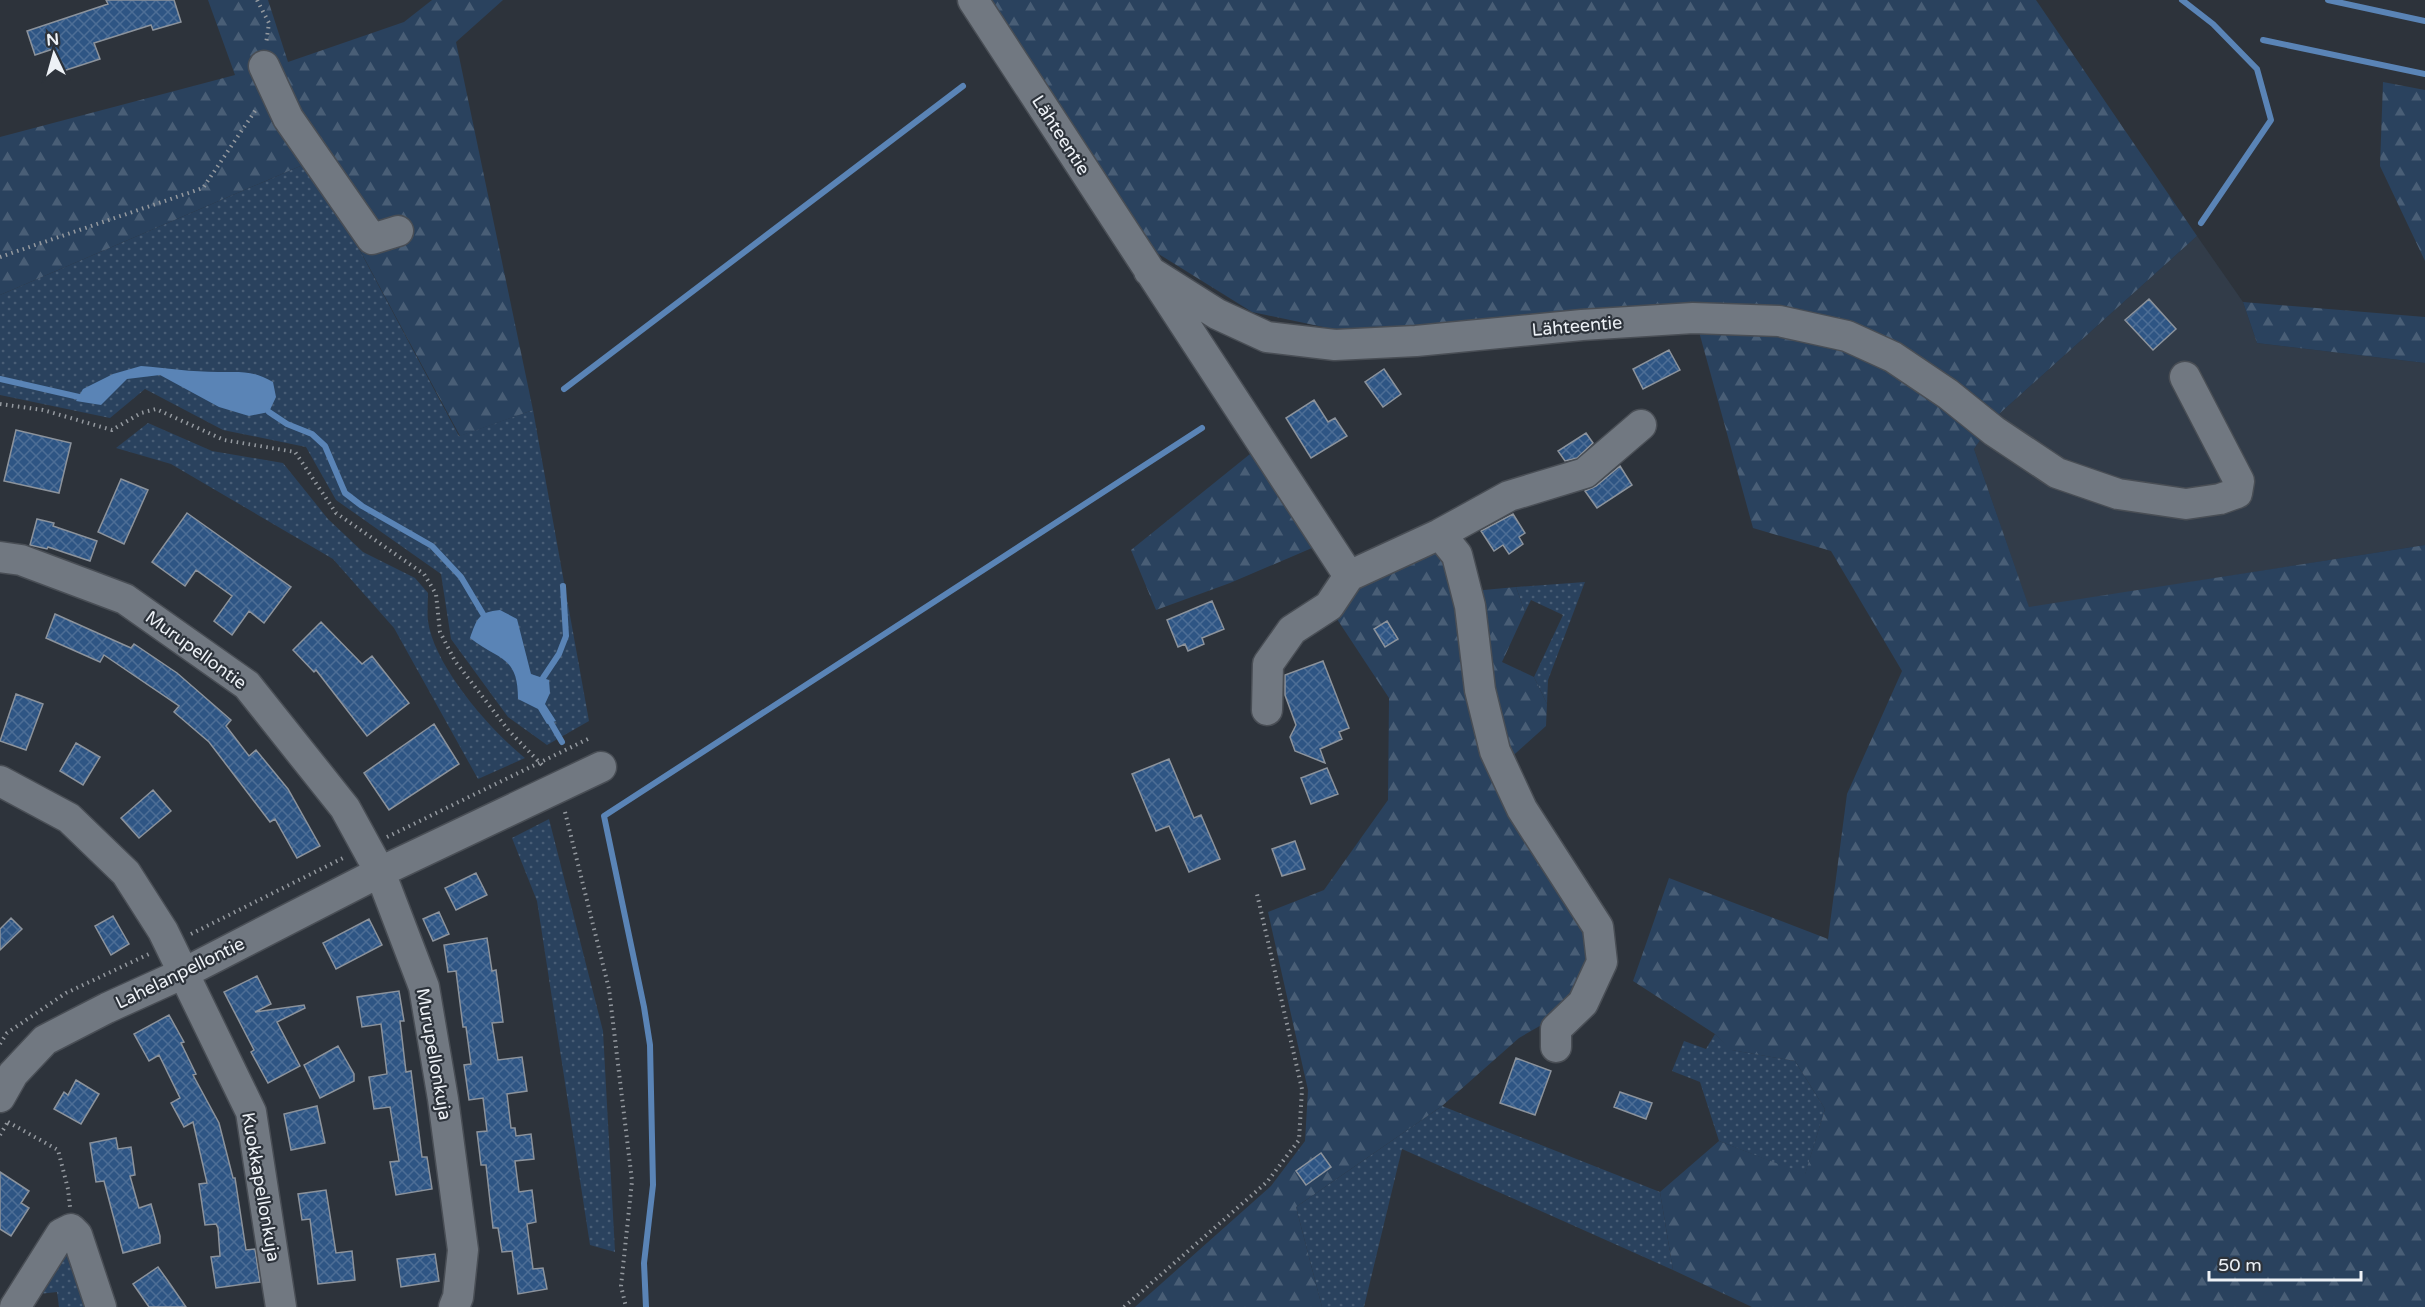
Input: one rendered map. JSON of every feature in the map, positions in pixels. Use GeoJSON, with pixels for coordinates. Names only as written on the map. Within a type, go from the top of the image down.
{"type":"FeatureCollection","features":[{"type":"Feature","properties":{"kind":"street","name":"Lähteentie"},"geometry":{"type":"LineString","coordinates":[[973,0],[1349,576]]}},
{"type":"Feature","properties":{"kind":"street"},"geometry":{"type":"LineString","coordinates":[[264,66],[288,118],[372,239],[398,231]]}},
{"type":"Feature","properties":{"kind":"street","name":"Lähteentie"},"geometry":{"type":"LineString","coordinates":[[1149,271],[1217,314],[1267,337],[1335,345],[1416,341],[1682,318],[1779,321],[1846,336],[1893,357],[1948,394],[1994,431],[2057,473],[2118,494],[2186,504],[2220,499],[2237,493],[2240,481],[2185,377]]}},
{"type":"Feature","properties":{"kind":"street"},"geometry":{"type":"LineString","coordinates":[[1267,710],[1268,664],[1292,630],[1329,606],[1349,576],[1440,534],[1509,496],[1585,472],[1641,425]]}},
{"type":"Feature","properties":{"kind":"street"},"geometry":{"type":"LineString","coordinates":[[1440,534],[1457,555],[1470,606],[1480,690],[1495,751],[1522,809],[1598,927],[1602,962],[1583,1003],[1556,1029],[1556,1047]]}},
{"type":"Feature","properties":{"kind":"street","name":"Murupellontie"},"geometry":{"type":"LineString","coordinates":[[0,557],[21,560],[125,599],[247,685],[345,808],[373,860]]}},
{"type":"Feature","properties":{"kind":"street"},"geometry":{"type":"LineString","coordinates":[[373,860],[557,788],[601,767]]}},
{"type":"Feature","properties":{"kind":"street","name":"Kuokkapellonkuja"},"geometry":{"type":"LineString","coordinates":[[0,781],[69,818],[126,873],[170,945],[251,1112],[282,1307]]}},
{"type":"Feature","properties":{"kind":"street","name":"Lahelanpellontie"},"geometry":{"type":"LineString","coordinates":[[0,1097],[13,1074],[45,1040],[107,1008],[184,973],[373,860]]}},
{"type":"Feature","properties":{"kind":"street","name":"Murupellonkuja"},"geometry":{"type":"LineString","coordinates":[[373,860],[424,987],[443,1099],[463,1250],[458,1297],[454,1307]]}},
{"type":"Feature","properties":{"kind":"street"},"geometry":{"type":"LineString","coordinates":[[25,1302],[61,1234],[71,1229],[77,1235],[101,1307]]}},
{"type":"Feature","properties":{"kind":"path"},"geometry":{"type":"LineString","coordinates":[[257,0],[269,23],[264,66]]}},
{"type":"Feature","properties":{"kind":"path"},"geometry":{"type":"LineString","coordinates":[[0,257],[203,188],[259,106]]}},
{"type":"Feature","properties":{"kind":"path"},"geometry":{"type":"LineString","coordinates":[[0,404],[43,410],[112,430],[141,412],[156,410],[224,441],[295,452],[336,513],[424,574],[436,594],[440,632],[455,661],[509,731],[540,761],[561,795],[609,989],[632,1181],[621,1286],[627,1307]]}},
{"type":"Feature","properties":{"kind":"path"},"geometry":{"type":"LineString","coordinates":[[0,1044],[7,1033],[66,993],[170,945],[310,873],[373,860],[540,761],[590,738]]}},
{"type":"Feature","properties":{"kind":"path"},"geometry":{"type":"LineString","coordinates":[[1124,1307],[1268,1182],[1299,1140],[1302,1089],[1257,894]]}},
{"type":"Feature","properties":{"kind":"path"},"geometry":{"type":"LineString","coordinates":[[0,1135],[8,1122],[58,1150],[68,1189],[71,1229]]}},
{"type":"Feature","properties":{"kind":"shaded area"},"geometry":{"type":"Polygon","coordinates":[[[2197,236],[2243,302],[2257,343],[2425,363],[2425,545],[2029,608],[1974,449],[1998,415],[2197,236]]]}},
{"type":"Feature","properties":{"kind":"shaded area"},"geometry":{"type":"Polygon","coordinates":[[[141,366],[252,374],[273,382],[276,397],[269,412],[249,416],[219,407],[160,375],[127,379],[101,405],[76,401],[83,389],[113,374],[141,366]]]}},
{"type":"Feature","properties":{"kind":"shaded area"},"geometry":{"type":"Polygon","coordinates":[[[500,610],[517,619],[531,674],[549,680],[550,693],[545,704],[556,721],[547,724],[538,709],[518,699],[515,674],[510,666],[470,638],[479,618],[487,613],[500,610]]]}},
{"type":"Feature","properties":{"kind":"green space"},"geometry":{"type":"Polygon","coordinates":[[[208,0],[268,0],[288,62],[404,22],[432,0],[503,0],[456,42],[533,410],[460,436],[312,161],[0,295],[0,137],[235,75],[208,0]]]}},
{"type":"Feature","properties":{"kind":"green space"},"geometry":{"type":"Polygon","coordinates":[[[986,0],[2036,0],[2197,236],[1998,415],[1974,449],[2029,607],[2425,545],[2425,1307],[1752,1307],[1673,1270],[1660,1192],[1719,1141],[1805,1174],[1825,1109],[1795,1061],[1731,1050],[1715,1034],[1633,981],[1669,878],[1828,939],[1847,794],[1902,671],[1831,551],[1753,528],[1698,328],[1347,332],[1252,312],[1157,253],[986,0]]]}},
{"type":"Feature","properties":{"kind":"green space"},"geometry":{"type":"Polygon","coordinates":[[[2383,82],[2425,90],[2425,261],[2380,166],[2383,82]]]}},
{"type":"Feature","properties":{"kind":"green space"},"geometry":{"type":"Polygon","coordinates":[[[312,161],[459,436],[533,410],[589,721],[547,745],[508,717],[451,639],[441,574],[336,500],[306,447],[223,430],[145,389],[110,418],[0,395],[0,295],[312,161]]]}},
{"type":"Feature","properties":{"kind":"green space"},"geometry":{"type":"Polygon","coordinates":[[[2243,302],[2425,317],[2425,363],[2257,343],[2243,302]]]}},
{"type":"Feature","properties":{"kind":"green space"},"geometry":{"type":"Polygon","coordinates":[[[148,423],[212,451],[283,463],[328,519],[363,552],[415,578],[428,593],[428,621],[432,639],[452,677],[496,732],[525,758],[478,779],[394,628],[333,559],[171,464],[116,448],[148,423]]]}},
{"type":"Feature","properties":{"kind":"green space"},"geometry":{"type":"Polygon","coordinates":[[[1255,450],[1319,545],[1230,583],[1156,610],[1131,550],[1255,450]]]}},
{"type":"Feature","properties":{"kind":"green space"},"geometry":{"type":"Polygon","coordinates":[[[1438,540],[1462,592],[1516,587],[1525,612],[1502,662],[1534,677],[1547,704],[1546,726],[1507,761],[1593,930],[1597,960],[1571,1008],[1519,1038],[1442,1106],[1296,1207],[1322,1307],[1135,1307],[1271,1186],[1305,1141],[1308,1090],[1268,912],[1324,890],[1388,800],[1389,698],[1333,613],[1353,582],[1438,540]]]}},
{"type":"Feature","properties":{"kind":"green space"},"geometry":{"type":"Polygon","coordinates":[[[1585,582],[1548,680],[1547,704],[1534,677],[1563,615],[1531,600],[1525,612],[1516,587],[1585,582]]]}},
{"type":"Feature","properties":{"kind":"green space"},"geometry":{"type":"Polygon","coordinates":[[[549,819],[603,1031],[615,1252],[590,1245],[537,901],[512,838],[549,819]]]}},
{"type":"Feature","properties":{"kind":"green space"},"geometry":{"type":"Polygon","coordinates":[[[1715,1034],[1732,1050],[1795,1061],[1825,1109],[1805,1175],[1719,1141],[1700,1082],[1672,1071],[1684,1041],[1706,1049],[1715,1034]]]}},
{"type":"Feature","properties":{"kind":"green space"},"geometry":{"type":"Polygon","coordinates":[[[1442,1106],[1660,1192],[1673,1270],[1402,1149],[1364,1307],[1322,1307],[1296,1207],[1442,1106]]]}},
{"type":"Feature","properties":{"kind":"green space"},"geometry":{"type":"Polygon","coordinates":[[[73,1245],[94,1307],[59,1307],[57,1292],[39,1294],[60,1253],[73,1245]]]}},
{"type":"Feature","properties":{"kind":"building"},"geometry":{"type":"Polygon","coordinates":[[[106,0],[174,0],[181,22],[153,30],[151,25],[94,43],[100,59],[60,72],[53,49],[35,55],[27,31],[108,4],[106,0]]]}},
{"type":"Feature","properties":{"kind":"building"},"geometry":{"type":"Polygon","coordinates":[[[2149,299],[2176,329],[2153,350],[2125,320],[2149,299]]]}},
{"type":"Feature","properties":{"kind":"building"},"geometry":{"type":"Polygon","coordinates":[[[1669,350],[1680,370],[1643,389],[1633,369],[1669,350]]]}},
{"type":"Feature","properties":{"kind":"building"},"geometry":{"type":"Polygon","coordinates":[[[1384,369],[1401,394],[1383,407],[1365,382],[1384,369]]]}},
{"type":"Feature","properties":{"kind":"building"},"geometry":{"type":"Polygon","coordinates":[[[1314,400],[1328,422],[1335,418],[1347,436],[1311,458],[1286,418],[1314,400]]]}},
{"type":"Feature","properties":{"kind":"building"},"geometry":{"type":"Polygon","coordinates":[[[16,430],[71,443],[59,493],[4,481],[16,430]]]}},
{"type":"Feature","properties":{"kind":"building"},"geometry":{"type":"Polygon","coordinates":[[[1586,433],[1593,443],[1577,458],[1565,461],[1558,451],[1586,433]]]}},
{"type":"Feature","properties":{"kind":"building"},"geometry":{"type":"Polygon","coordinates":[[[1620,466],[1632,485],[1597,508],[1585,491],[1596,486],[1620,466]]]}},
{"type":"Feature","properties":{"kind":"building"},"geometry":{"type":"Polygon","coordinates":[[[121,479],[148,490],[124,544],[98,532],[121,479]]]}},
{"type":"Feature","properties":{"kind":"building"},"geometry":{"type":"Polygon","coordinates":[[[187,513],[291,587],[264,623],[249,611],[232,635],[214,621],[232,596],[196,570],[185,586],[152,562],[187,513]]]}},
{"type":"Feature","properties":{"kind":"building"},"geometry":{"type":"Polygon","coordinates":[[[1513,514],[1525,533],[1519,537],[1523,544],[1509,554],[1503,545],[1494,551],[1481,531],[1513,514]]]}},
{"type":"Feature","properties":{"kind":"building"},"geometry":{"type":"Polygon","coordinates":[[[37,519],[54,523],[53,526],[97,541],[90,561],[48,547],[47,549],[30,545],[37,519]]]}},
{"type":"Feature","properties":{"kind":"building"},"geometry":{"type":"Polygon","coordinates":[[[1212,601],[1224,629],[1202,638],[1204,644],[1188,651],[1185,644],[1178,647],[1167,620],[1212,601]]]}},
{"type":"Feature","properties":{"kind":"building"},"geometry":{"type":"Polygon","coordinates":[[[55,614],[131,648],[134,644],[177,673],[231,720],[226,726],[249,756],[256,750],[288,789],[320,846],[297,858],[275,819],[270,822],[209,742],[174,712],[179,706],[104,655],[100,662],[46,638],[55,614]]]}},
{"type":"Feature","properties":{"kind":"building"},"geometry":{"type":"Polygon","coordinates":[[[1387,621],[1398,639],[1385,647],[1374,629],[1387,621]]]}},
{"type":"Feature","properties":{"kind":"building"},"geometry":{"type":"Polygon","coordinates":[[[321,622],[362,664],[372,656],[409,703],[367,736],[316,670],[314,672],[293,650],[321,622]]]}},
{"type":"Feature","properties":{"kind":"building"},"geometry":{"type":"Polygon","coordinates":[[[1323,661],[1349,728],[1339,732],[1342,739],[1320,749],[1325,763],[1295,751],[1290,737],[1296,725],[1285,695],[1285,675],[1323,661]]]}},
{"type":"Feature","properties":{"kind":"building"},"geometry":{"type":"Polygon","coordinates":[[[16,694],[43,704],[26,750],[0,741],[16,694]]]}},
{"type":"Feature","properties":{"kind":"building"},"geometry":{"type":"Polygon","coordinates":[[[434,724],[459,764],[389,810],[364,773],[434,724]]]}},
{"type":"Feature","properties":{"kind":"building"},"geometry":{"type":"Polygon","coordinates":[[[76,743],[100,757],[83,785],[60,771],[76,743]]]}},
{"type":"Feature","properties":{"kind":"building"},"geometry":{"type":"Polygon","coordinates":[[[1169,759],[1194,818],[1201,815],[1220,859],[1189,872],[1169,826],[1156,831],[1132,774],[1169,759]]]}},
{"type":"Feature","properties":{"kind":"building"},"geometry":{"type":"Polygon","coordinates":[[[1327,768],[1338,794],[1311,804],[1301,778],[1327,768]]]}},
{"type":"Feature","properties":{"kind":"building"},"geometry":{"type":"Polygon","coordinates":[[[153,790],[171,811],[139,838],[121,818],[153,790]]]}},
{"type":"Feature","properties":{"kind":"building"},"geometry":{"type":"Polygon","coordinates":[[[1295,841],[1305,869],[1282,876],[1272,849],[1295,841]]]}},
{"type":"Feature","properties":{"kind":"building"},"geometry":{"type":"Polygon","coordinates":[[[476,873],[487,895],[456,910],[445,888],[476,873]]]}},
{"type":"Feature","properties":{"kind":"building"},"geometry":{"type":"Polygon","coordinates":[[[439,912],[449,934],[433,941],[423,919],[439,912]]]}},
{"type":"Feature","properties":{"kind":"building"},"geometry":{"type":"Polygon","coordinates":[[[113,916],[129,944],[111,955],[95,926],[113,916]]]}},
{"type":"Feature","properties":{"kind":"building"},"geometry":{"type":"Polygon","coordinates":[[[11,918],[22,929],[0,950],[0,929],[11,918]]]}},
{"type":"Feature","properties":{"kind":"building"},"geometry":{"type":"Polygon","coordinates":[[[369,919],[382,945],[336,969],[323,943],[369,919]]]}},
{"type":"Feature","properties":{"kind":"building"},"geometry":{"type":"Polygon","coordinates":[[[487,938],[492,971],[496,970],[503,1022],[492,1023],[498,1060],[522,1057],[527,1091],[507,1094],[511,1128],[515,1128],[516,1136],[531,1134],[534,1159],[515,1161],[519,1192],[532,1190],[536,1222],[527,1224],[533,1269],[543,1268],[547,1289],[518,1294],[512,1251],[502,1252],[498,1228],[493,1228],[486,1165],[481,1165],[477,1132],[487,1131],[483,1098],[469,1100],[464,1065],[471,1064],[466,1027],[463,1027],[456,971],[448,972],[444,945],[487,938]]]}},
{"type":"Feature","properties":{"kind":"building"},"geometry":{"type":"Polygon","coordinates":[[[257,976],[271,1004],[255,1012],[304,1005],[305,1008],[277,1022],[300,1066],[268,1083],[251,1052],[254,1050],[224,992],[257,976]]]}},
{"type":"Feature","properties":{"kind":"building"},"geometry":{"type":"Polygon","coordinates":[[[399,991],[404,1021],[400,1021],[406,1072],[411,1071],[422,1157],[427,1157],[432,1189],[396,1195],[390,1162],[399,1161],[390,1107],[374,1109],[369,1077],[387,1074],[381,1024],[362,1027],[357,997],[399,991]]]}},
{"type":"Feature","properties":{"kind":"building"},"geometry":{"type":"Polygon","coordinates":[[[169,1015],[184,1042],[181,1043],[196,1074],[193,1075],[219,1123],[233,1178],[235,1178],[246,1250],[255,1249],[260,1282],[216,1288],[211,1257],[220,1256],[218,1228],[216,1224],[205,1225],[199,1184],[207,1183],[193,1122],[184,1127],[171,1103],[180,1098],[159,1055],[149,1061],[134,1034],[169,1015]]]}},
{"type":"Feature","properties":{"kind":"building"},"geometry":{"type":"Polygon","coordinates":[[[338,1046],[354,1074],[354,1081],[320,1098],[304,1065],[338,1046]]]}},
{"type":"Feature","properties":{"kind":"building"},"geometry":{"type":"Polygon","coordinates":[[[1516,1058],[1551,1071],[1535,1115],[1500,1103],[1516,1058]]]}},
{"type":"Feature","properties":{"kind":"building"},"geometry":{"type":"Polygon","coordinates":[[[76,1080],[99,1094],[81,1124],[54,1109],[64,1092],[68,1095],[76,1080]]]}},
{"type":"Feature","properties":{"kind":"building"},"geometry":{"type":"Polygon","coordinates":[[[1620,1092],[1652,1103],[1646,1119],[1614,1107],[1620,1092]]]}},
{"type":"Feature","properties":{"kind":"building"},"geometry":{"type":"Polygon","coordinates":[[[317,1106],[325,1143],[291,1150],[284,1114],[317,1106]]]}},
{"type":"Feature","properties":{"kind":"building"},"geometry":{"type":"Polygon","coordinates":[[[116,1138],[118,1149],[131,1147],[135,1175],[130,1176],[139,1208],[151,1204],[160,1236],[160,1243],[123,1253],[104,1181],[96,1182],[90,1143],[116,1138]]]}},
{"type":"Feature","properties":{"kind":"building"},"geometry":{"type":"Polygon","coordinates":[[[1321,1153],[1331,1167],[1306,1185],[1296,1171],[1321,1153]]]}},
{"type":"Feature","properties":{"kind":"building"},"geometry":{"type":"Polygon","coordinates":[[[0,1172],[29,1191],[21,1203],[29,1208],[11,1236],[0,1229],[0,1172]]]}},
{"type":"Feature","properties":{"kind":"building"},"geometry":{"type":"Polygon","coordinates":[[[326,1190],[336,1253],[352,1251],[355,1280],[318,1284],[310,1219],[302,1220],[298,1194],[326,1190]]]}},
{"type":"Feature","properties":{"kind":"building"},"geometry":{"type":"Polygon","coordinates":[[[435,1254],[439,1281],[401,1287],[397,1259],[435,1254]]]}},
{"type":"Feature","properties":{"kind":"building"},"geometry":{"type":"Polygon","coordinates":[[[158,1267],[186,1307],[149,1307],[133,1284],[158,1267]]]}},
{"type":"Feature","properties":{"kind":"waterway"},"geometry":{"type":"LineString","coordinates":[[2182,0],[2213,24],[2257,69],[2271,120],[2201,223]]}},
{"type":"Feature","properties":{"kind":"waterway"},"geometry":{"type":"LineString","coordinates":[[2328,0],[2425,21]]}},
{"type":"Feature","properties":{"kind":"waterway"},"geometry":{"type":"LineString","coordinates":[[2263,40],[2425,74]]}},
{"type":"Feature","properties":{"kind":"waterway"},"geometry":{"type":"LineString","coordinates":[[564,389],[963,86]]}},
{"type":"Feature","properties":{"kind":"waterway"},"geometry":{"type":"LineString","coordinates":[[0,379],[79,397]]}},
{"type":"Feature","properties":{"kind":"waterway"},"geometry":{"type":"LineString","coordinates":[[269,412],[287,424],[312,434],[325,446],[345,493],[362,506],[432,546],[461,577],[483,614]]}},
{"type":"Feature","properties":{"kind":"waterway"},"geometry":{"type":"LineString","coordinates":[[646,1307],[644,1263],[653,1185],[650,1045],[604,816],[1202,428]]}},
{"type":"Feature","properties":{"kind":"waterway"},"geometry":{"type":"LineString","coordinates":[[543,678],[559,654],[566,636],[563,586]]}},
{"type":"Feature","properties":{"kind":"waterway"},"geometry":{"type":"LineString","coordinates":[[551,723],[562,742]]}}]}
